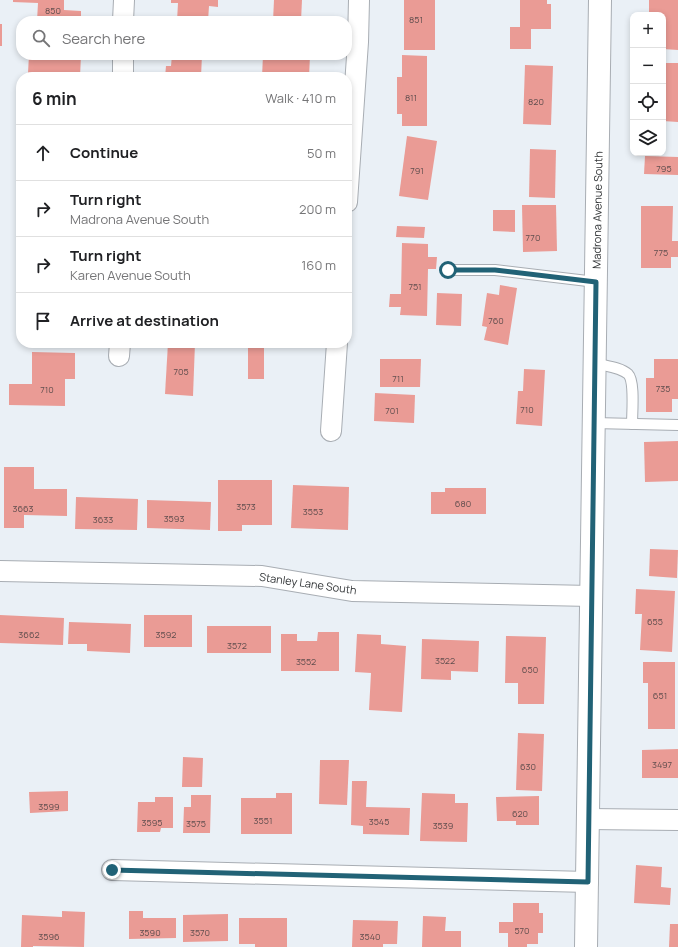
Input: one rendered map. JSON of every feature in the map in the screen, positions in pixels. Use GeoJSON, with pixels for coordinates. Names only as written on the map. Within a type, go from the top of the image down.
{"type":"FeatureCollection","features":[{"type":"Feature","properties":{"kind":"main road","name":"Madrona Avenue South"},"geometry":{"type":"LineString","coordinates":[[586,947],[600,0]]}},
{"type":"Feature","properties":{"kind":"street"},"geometry":{"type":"LineString","coordinates":[[124,0],[124,16]]}},
{"type":"Feature","properties":{"kind":"street"},"geometry":{"type":"LineString","coordinates":[[352,129],[358,42],[359,0]]}},
{"type":"Feature","properties":{"kind":"street"},"geometry":{"type":"LineString","coordinates":[[123,60],[123,72]]}},
{"type":"Feature","properties":{"kind":"street"},"geometry":{"type":"LineString","coordinates":[[331,431],[337,348]]}},
{"type":"Feature","properties":{"kind":"street","name":"Stanley Lane South"},"geometry":{"type":"LineString","coordinates":[[0,571],[262,576],[352,591],[591,596]]}},
{"type":"Feature","properties":{"kind":"street"},"geometry":{"type":"LineString","coordinates":[[589,819],[678,820]]}},
{"type":"Feature","properties":{"kind":"street"},"geometry":{"type":"LineString","coordinates":[[112,870],[588,882]]}},
{"type":"Feature","properties":{"kind":"lane"},"geometry":{"type":"LineString","coordinates":[[448,270],[495,270],[596,282]]}},
{"type":"Feature","properties":{"kind":"lane"},"geometry":{"type":"LineString","coordinates":[[595,363],[624,371],[630,375],[632,382],[632,424]]}},
{"type":"Feature","properties":{"kind":"lane"},"geometry":{"type":"LineString","coordinates":[[594,423],[678,425]]}},
{"type":"Feature","properties":{"kind":"building"},"geometry":{"type":"Polygon","coordinates":[[[13,0],[64,0],[64,10],[81,11],[81,16],[37,16],[38,3],[13,2],[13,0]]]}},
{"type":"Feature","properties":{"kind":"building"},"geometry":{"type":"Polygon","coordinates":[[[171,0],[218,0],[218,7],[209,6],[208,16],[177,16],[178,3],[171,3],[171,0]]]}},
{"type":"Feature","properties":{"kind":"building"},"geometry":{"type":"Polygon","coordinates":[[[274,0],[302,0],[301,16],[273,16],[274,0]]]}},
{"type":"Feature","properties":{"kind":"building"},"geometry":{"type":"Polygon","coordinates":[[[404,0],[435,0],[435,50],[404,50],[404,0]]]}},
{"type":"Feature","properties":{"kind":"building"},"geometry":{"type":"Polygon","coordinates":[[[520,0],[547,0],[547,4],[551,4],[551,29],[531,29],[531,49],[510,49],[510,27],[520,27],[520,0]]]}},
{"type":"Feature","properties":{"kind":"building"},"geometry":{"type":"Polygon","coordinates":[[[649,0],[678,0],[678,50],[666,49],[666,12],[649,12],[649,0]]]}},
{"type":"Feature","properties":{"kind":"building"},"geometry":{"type":"Polygon","coordinates":[[[0,24],[2,24],[2,46],[0,46],[0,24]]]}},
{"type":"Feature","properties":{"kind":"building"},"geometry":{"type":"Polygon","coordinates":[[[402,55],[427,56],[427,126],[402,126],[402,114],[397,114],[397,77],[402,77],[402,55]]]}},
{"type":"Feature","properties":{"kind":"building"},"geometry":{"type":"Polygon","coordinates":[[[29,60],[81,60],[80,72],[28,72],[29,60]]]}},
{"type":"Feature","properties":{"kind":"building"},"geometry":{"type":"Polygon","coordinates":[[[172,60],[202,60],[201,72],[165,72],[166,66],[171,66],[172,60]]]}},
{"type":"Feature","properties":{"kind":"building"},"geometry":{"type":"Polygon","coordinates":[[[263,60],[310,60],[309,72],[262,72],[263,60]]]}},
{"type":"Feature","properties":{"kind":"building"},"geometry":{"type":"Polygon","coordinates":[[[666,63],[678,63],[678,122],[666,121],[666,63]]]}},
{"type":"Feature","properties":{"kind":"building"},"geometry":{"type":"Polygon","coordinates":[[[525,65],[553,66],[551,125],[523,124],[525,65]]]}},
{"type":"Feature","properties":{"kind":"building"},"geometry":{"type":"Polygon","coordinates":[[[407,136],[437,141],[428,200],[399,196],[407,136]]]}},
{"type":"Feature","properties":{"kind":"building"},"geometry":{"type":"Polygon","coordinates":[[[530,149],[556,150],[555,198],[529,197],[530,149]]]}},
{"type":"Feature","properties":{"kind":"building"},"geometry":{"type":"Polygon","coordinates":[[[645,156],[678,157],[678,175],[644,174],[645,156]]]}},
{"type":"Feature","properties":{"kind":"building"},"geometry":{"type":"Polygon","coordinates":[[[522,205],[556,205],[557,251],[523,252],[522,205]]]}},
{"type":"Feature","properties":{"kind":"building"},"geometry":{"type":"Polygon","coordinates":[[[641,206],[673,206],[672,241],[678,241],[678,257],[671,257],[671,268],[641,268],[641,206]]]}},
{"type":"Feature","properties":{"kind":"building"},"geometry":{"type":"Polygon","coordinates":[[[493,210],[515,210],[515,232],[493,231],[493,210]]]}},
{"type":"Feature","properties":{"kind":"building"},"geometry":{"type":"Polygon","coordinates":[[[397,226],[425,227],[424,238],[396,237],[397,226]]]}},
{"type":"Feature","properties":{"kind":"building"},"geometry":{"type":"Polygon","coordinates":[[[402,243],[428,244],[428,257],[437,257],[436,269],[428,269],[427,316],[400,315],[401,307],[389,307],[390,294],[401,294],[402,243]]]}},
{"type":"Feature","properties":{"kind":"building"},"geometry":{"type":"Polygon","coordinates":[[[500,285],[517,288],[508,345],[484,340],[487,327],[482,326],[487,293],[499,295],[500,285]]]}},
{"type":"Feature","properties":{"kind":"building"},"geometry":{"type":"Polygon","coordinates":[[[437,293],[462,294],[461,326],[436,325],[437,293]]]}},
{"type":"Feature","properties":{"kind":"building"},"geometry":{"type":"Polygon","coordinates":[[[168,348],[195,348],[193,396],[165,394],[168,348]]]}},
{"type":"Feature","properties":{"kind":"building"},"geometry":{"type":"Polygon","coordinates":[[[248,348],[264,348],[264,379],[248,379],[248,348]]]}},
{"type":"Feature","properties":{"kind":"building"},"geometry":{"type":"Polygon","coordinates":[[[32,352],[75,353],[75,379],[65,379],[65,406],[9,405],[9,384],[32,384],[32,352]]]}},
{"type":"Feature","properties":{"kind":"building"},"geometry":{"type":"Polygon","coordinates":[[[380,359],[421,359],[420,387],[380,387],[380,359]]]}},
{"type":"Feature","properties":{"kind":"building"},"geometry":{"type":"Polygon","coordinates":[[[654,359],[678,359],[678,399],[672,399],[672,412],[646,412],[646,378],[654,378],[654,359]]]}},
{"type":"Feature","properties":{"kind":"building"},"geometry":{"type":"Polygon","coordinates":[[[524,369],[545,370],[542,426],[516,424],[518,391],[523,391],[524,369]]]}},
{"type":"Feature","properties":{"kind":"building"},"geometry":{"type":"Polygon","coordinates":[[[375,393],[415,395],[414,423],[374,421],[375,393]]]}},
{"type":"Feature","properties":{"kind":"building"},"geometry":{"type":"Polygon","coordinates":[[[678,441],[678,481],[645,482],[644,442],[678,441]]]}},
{"type":"Feature","properties":{"kind":"building"},"geometry":{"type":"Polygon","coordinates":[[[4,467],[34,467],[34,489],[67,489],[67,516],[24,515],[24,528],[4,528],[4,467]]]}},
{"type":"Feature","properties":{"kind":"building"},"geometry":{"type":"Polygon","coordinates":[[[218,480],[272,480],[272,525],[242,525],[242,531],[218,531],[218,480]]]}},
{"type":"Feature","properties":{"kind":"building"},"geometry":{"type":"Polygon","coordinates":[[[293,485],[349,487],[348,530],[291,528],[293,485]]]}},
{"type":"Feature","properties":{"kind":"building"},"geometry":{"type":"Polygon","coordinates":[[[445,488],[486,488],[486,514],[431,514],[431,492],[445,492],[445,488]]]}},
{"type":"Feature","properties":{"kind":"building"},"geometry":{"type":"Polygon","coordinates":[[[76,497],[138,499],[137,530],[75,529],[76,497]]]}},
{"type":"Feature","properties":{"kind":"building"},"geometry":{"type":"Polygon","coordinates":[[[147,500],[211,502],[210,530],[147,528],[147,500]]]}},
{"type":"Feature","properties":{"kind":"building"},"geometry":{"type":"Polygon","coordinates":[[[650,549],[678,550],[677,578],[649,576],[650,549]]]}},
{"type":"Feature","properties":{"kind":"building"},"geometry":{"type":"Polygon","coordinates":[[[636,589],[675,591],[672,652],[640,650],[642,614],[635,614],[636,589]]]}},
{"type":"Feature","properties":{"kind":"building"},"geometry":{"type":"Polygon","coordinates":[[[0,615],[64,618],[63,645],[0,643],[0,615]]]}},
{"type":"Feature","properties":{"kind":"building"},"geometry":{"type":"Polygon","coordinates":[[[144,615],[192,615],[192,647],[144,647],[144,615]]]}},
{"type":"Feature","properties":{"kind":"building"},"geometry":{"type":"Polygon","coordinates":[[[69,622],[131,624],[130,653],[87,651],[87,644],[68,644],[69,622]]]}},
{"type":"Feature","properties":{"kind":"building"},"geometry":{"type":"Polygon","coordinates":[[[207,626],[271,626],[271,653],[207,653],[207,626]]]}},
{"type":"Feature","properties":{"kind":"building"},"geometry":{"type":"Polygon","coordinates":[[[318,632],[339,632],[339,671],[281,671],[281,634],[297,634],[297,641],[317,641],[318,632]]]}},
{"type":"Feature","properties":{"kind":"building"},"geometry":{"type":"Polygon","coordinates":[[[357,634],[381,635],[381,644],[406,646],[402,712],[369,710],[371,673],[355,672],[357,634]]]}},
{"type":"Feature","properties":{"kind":"building"},"geometry":{"type":"Polygon","coordinates":[[[506,636],[546,637],[544,704],[518,704],[518,683],[505,683],[506,636]]]}},
{"type":"Feature","properties":{"kind":"building"},"geometry":{"type":"Polygon","coordinates":[[[422,639],[479,641],[478,672],[451,671],[451,680],[421,679],[422,639]]]}},
{"type":"Feature","properties":{"kind":"building"},"geometry":{"type":"Polygon","coordinates":[[[643,662],[675,662],[675,729],[648,729],[648,683],[643,683],[643,662]]]}},
{"type":"Feature","properties":{"kind":"building"},"geometry":{"type":"Polygon","coordinates":[[[518,733],[544,734],[542,791],[516,790],[518,733]]]}},
{"type":"Feature","properties":{"kind":"building"},"geometry":{"type":"Polygon","coordinates":[[[678,749],[678,778],[642,778],[642,750],[678,749]]]}},
{"type":"Feature","properties":{"kind":"building"},"geometry":{"type":"Polygon","coordinates":[[[183,757],[203,758],[202,787],[182,787],[183,757]]]}},
{"type":"Feature","properties":{"kind":"building"},"geometry":{"type":"Polygon","coordinates":[[[320,760],[349,760],[347,805],[319,804],[320,760]]]}},
{"type":"Feature","properties":{"kind":"building"},"geometry":{"type":"Polygon","coordinates":[[[352,781],[367,781],[366,807],[410,808],[409,835],[363,834],[363,826],[351,825],[352,781]]]}},
{"type":"Feature","properties":{"kind":"building"},"geometry":{"type":"Polygon","coordinates":[[[68,791],[68,811],[30,813],[29,792],[68,791]]]}},
{"type":"Feature","properties":{"kind":"building"},"geometry":{"type":"Polygon","coordinates":[[[276,793],[292,793],[292,834],[241,834],[241,798],[276,798],[276,793]]]}},
{"type":"Feature","properties":{"kind":"building"},"geometry":{"type":"Polygon","coordinates":[[[422,793],[455,794],[455,803],[468,803],[467,842],[420,841],[422,793]]]}},
{"type":"Feature","properties":{"kind":"building"},"geometry":{"type":"Polygon","coordinates":[[[191,795],[211,795],[210,833],[183,833],[184,807],[191,807],[191,795]]]}},
{"type":"Feature","properties":{"kind":"building"},"geometry":{"type":"Polygon","coordinates":[[[539,796],[539,825],[516,825],[516,821],[497,821],[496,797],[539,796]]]}},
{"type":"Feature","properties":{"kind":"building"},"geometry":{"type":"Polygon","coordinates":[[[155,797],[173,797],[173,828],[161,828],[160,832],[137,832],[138,802],[155,802],[155,797]]]}},
{"type":"Feature","properties":{"kind":"building"},"geometry":{"type":"Polygon","coordinates":[[[636,865],[662,867],[661,887],[671,888],[670,905],[634,903],[636,865]]]}},
{"type":"Feature","properties":{"kind":"building"},"geometry":{"type":"Polygon","coordinates":[[[513,903],[539,903],[539,913],[543,913],[543,933],[538,933],[538,944],[527,944],[527,947],[508,947],[508,933],[499,933],[499,922],[513,922],[513,903]]]}},
{"type":"Feature","properties":{"kind":"building"},"geometry":{"type":"Polygon","coordinates":[[[62,911],[85,912],[84,947],[21,947],[22,915],[62,917],[62,911]]]}},
{"type":"Feature","properties":{"kind":"building"},"geometry":{"type":"Polygon","coordinates":[[[129,911],[143,911],[143,918],[176,918],[176,938],[129,939],[129,911]]]}},
{"type":"Feature","properties":{"kind":"building"},"geometry":{"type":"Polygon","coordinates":[[[228,914],[228,941],[183,942],[183,915],[228,914]]]}},
{"type":"Feature","properties":{"kind":"building"},"geometry":{"type":"Polygon","coordinates":[[[423,916],[446,917],[445,931],[461,931],[461,947],[422,947],[423,916]]]}},
{"type":"Feature","properties":{"kind":"building"},"geometry":{"type":"Polygon","coordinates":[[[239,918],[287,918],[287,947],[255,947],[255,944],[239,944],[239,918]]]}},
{"type":"Feature","properties":{"kind":"building"},"geometry":{"type":"Polygon","coordinates":[[[353,920],[398,921],[397,944],[383,944],[383,947],[352,947],[353,920]]]}},
{"type":"Feature","properties":{"kind":"building"},"geometry":{"type":"Polygon","coordinates":[[[670,924],[678,924],[678,947],[669,947],[670,924]]]}},
{"type":"Feature","properties":{"kind":"route"},"geometry":{"type":"LineString","coordinates":[[112,870],[588,882],[596,282],[495,270],[448,270]]}}]}
